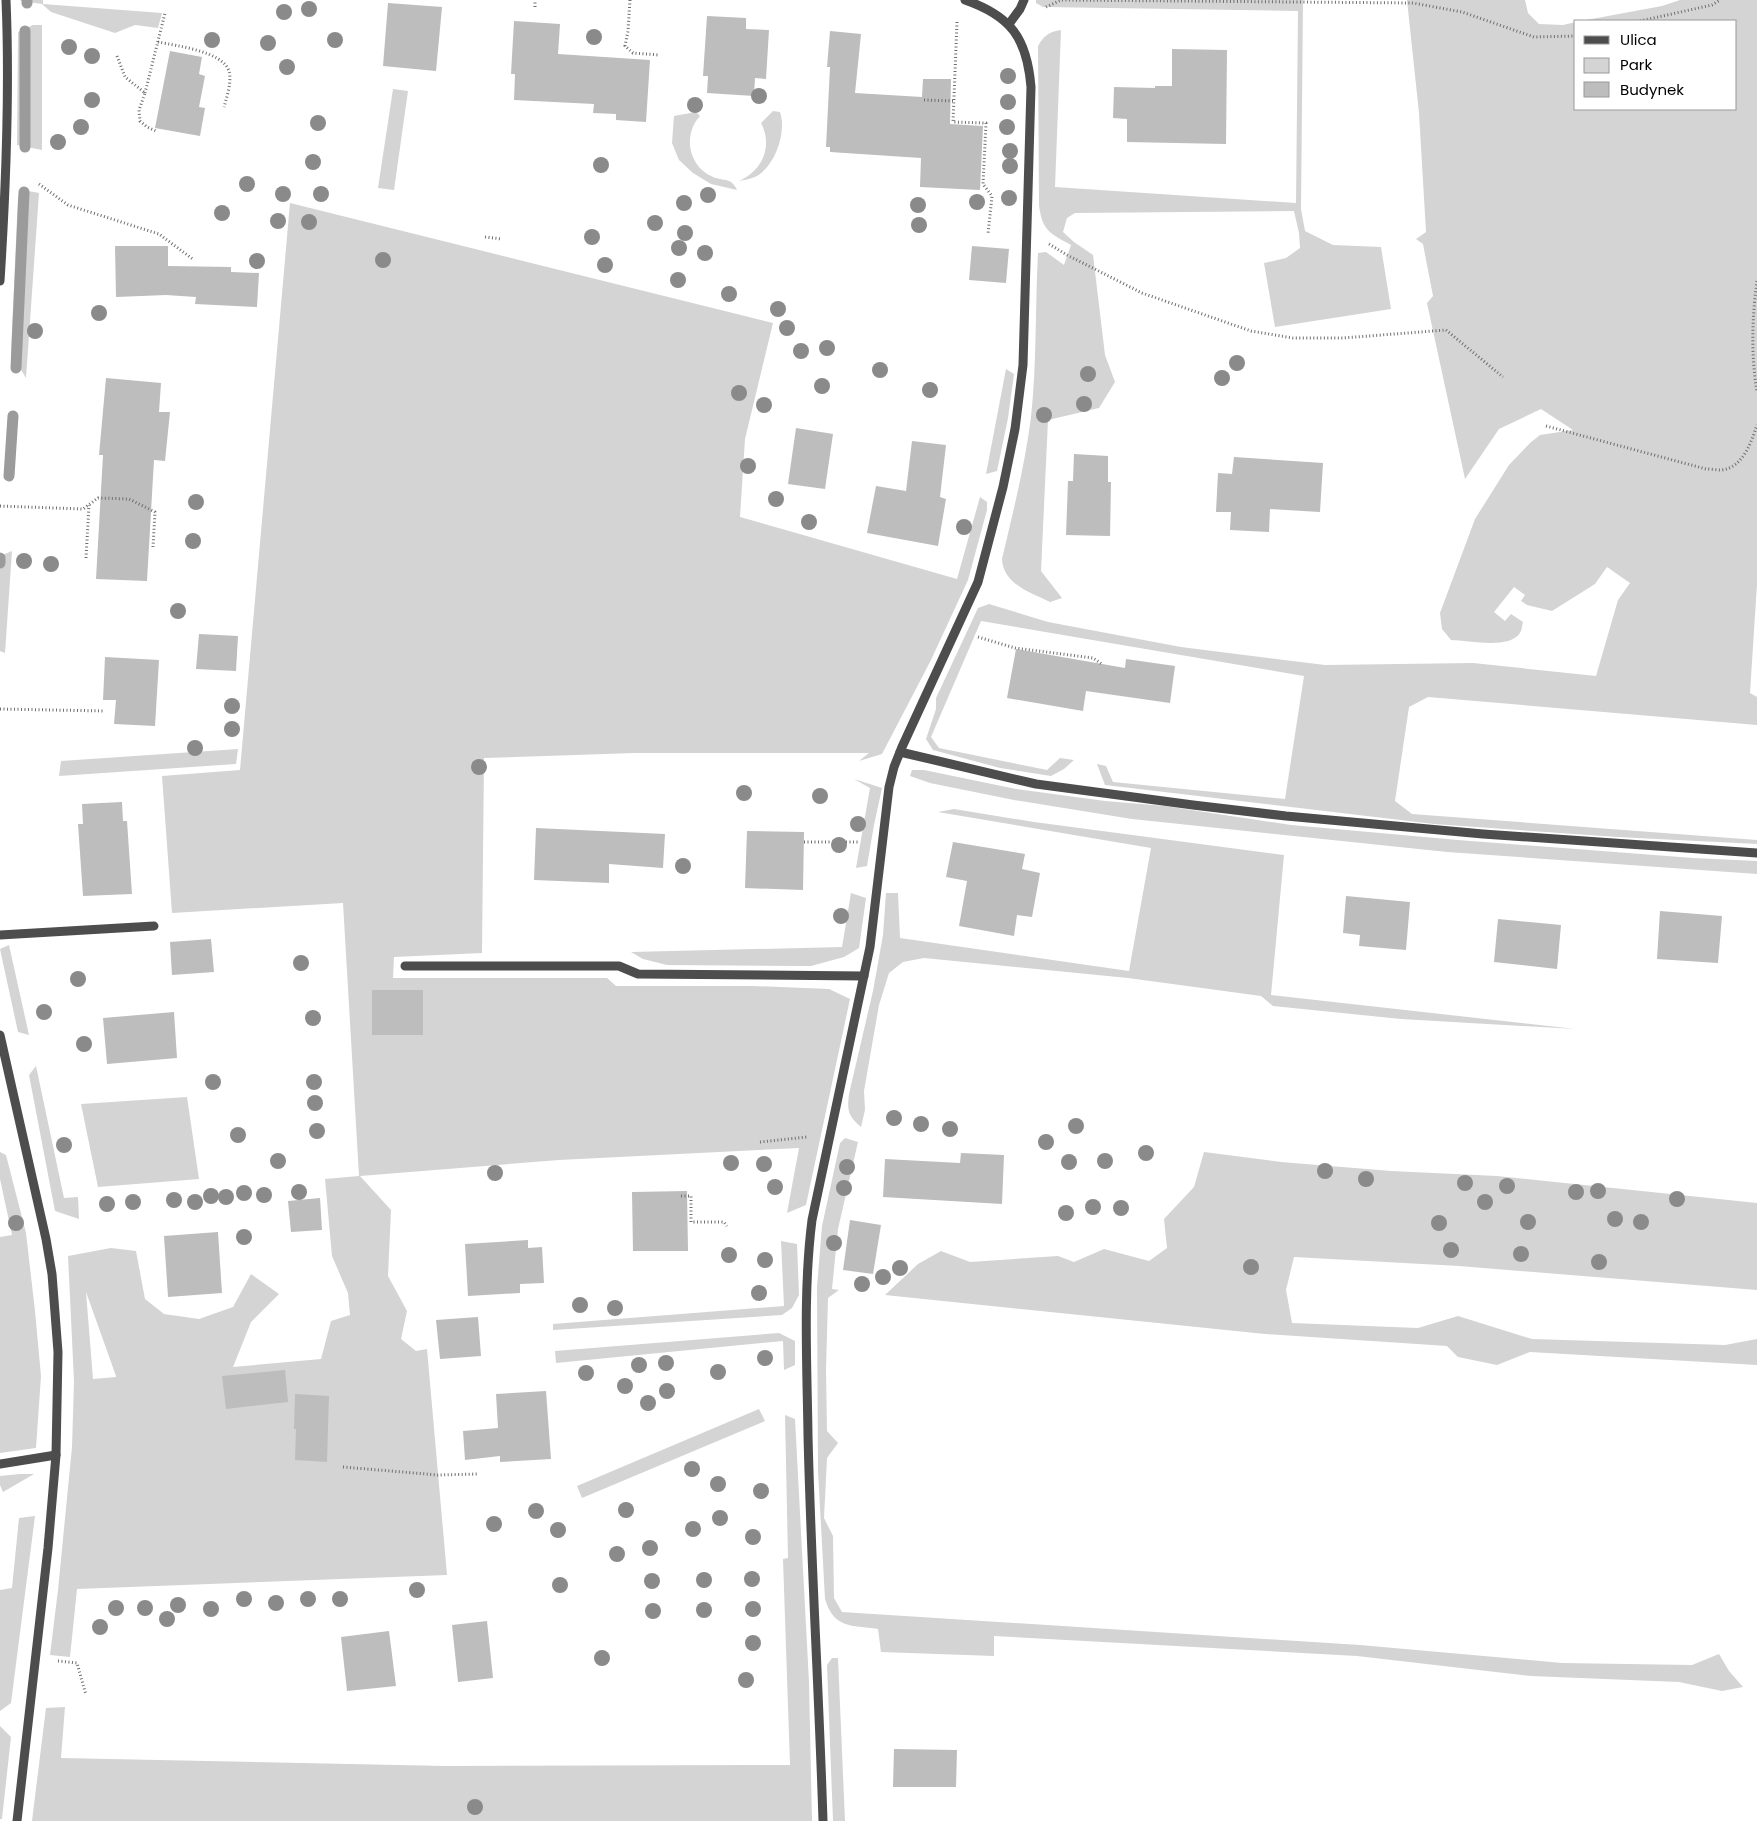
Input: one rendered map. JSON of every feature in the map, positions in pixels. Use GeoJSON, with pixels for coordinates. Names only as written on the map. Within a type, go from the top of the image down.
{"type":"FeatureCollection","features":[{"type":"Feature","properties":{"kind":"street"},"geometry":{"type":"LineString","coordinates":[[0,281],[7,171],[4,44],[6,0]]}},
{"type":"Feature","properties":{"kind":"street"},"geometry":{"type":"LineString","coordinates":[[823,1821],[811,1558],[806,1319],[807,1262],[812,1220],[870,947],[889,786],[900,752],[978,582],[1003,487],[1015,429],[1023,365],[1031,87],[1029,66],[1022,45],[1009,24],[986,7],[964,0]]}},
{"type":"Feature","properties":{"kind":"street"},"geometry":{"type":"LineString","coordinates":[[1009,24],[1024,0]]}},
{"type":"Feature","properties":{"kind":"street"},"geometry":{"type":"LineString","coordinates":[[900,752],[1036,784],[1286,816],[1483,834],[1757,853]]}},
{"type":"Feature","properties":{"kind":"street"},"geometry":{"type":"LineString","coordinates":[[0,935],[154,926]]}},
{"type":"Feature","properties":{"kind":"street"},"geometry":{"type":"LineString","coordinates":[[405,966],[619,966],[638,974],[864,976]]}},
{"type":"Feature","properties":{"kind":"street"},"geometry":{"type":"LineString","coordinates":[[0,1035],[41,1213],[52,1274],[58,1352],[56,1455],[48,1548],[17,1821]]}},
{"type":"Feature","properties":{"kind":"street"},"geometry":{"type":"LineString","coordinates":[[0,1464],[56,1455]]}},
{"type":"Feature","properties":{"kind":"path"},"geometry":{"type":"LineString","coordinates":[[535,0],[535,7]]}},
{"type":"Feature","properties":{"kind":"path"},"geometry":{"type":"LineString","coordinates":[[630,0],[625,46],[633,53],[659,55]]}},
{"type":"Feature","properties":{"kind":"path"},"geometry":{"type":"LineString","coordinates":[[1009,24],[1061,0],[1413,3],[1462,12],[1534,37],[1574,36]]}},
{"type":"Feature","properties":{"kind":"path"},"geometry":{"type":"LineString","coordinates":[[1644,20],[1712,5],[1720,0]]}},
{"type":"Feature","properties":{"kind":"path"},"geometry":{"type":"LineString","coordinates":[[156,131],[140,121],[139,110],[165,13]]}},
{"type":"Feature","properties":{"kind":"path"},"geometry":{"type":"LineString","coordinates":[[957,19],[953,122],[986,123],[983,184],[992,196],[988,234]]}},
{"type":"Feature","properties":{"kind":"path"},"geometry":{"type":"LineString","coordinates":[[158,42],[210,54],[225,64],[229,72],[229,85],[224,107]]}},
{"type":"Feature","properties":{"kind":"path"},"geometry":{"type":"LineString","coordinates":[[116,56],[125,77],[145,93]]}},
{"type":"Feature","properties":{"kind":"path"},"geometry":{"type":"LineString","coordinates":[[924,100],[954,101]]}},
{"type":"Feature","properties":{"kind":"path"},"geometry":{"type":"LineString","coordinates":[[39,184],[68,205],[159,234],[194,260]]}},
{"type":"Feature","properties":{"kind":"path"},"geometry":{"type":"LineString","coordinates":[[485,237],[502,239]]}},
{"type":"Feature","properties":{"kind":"path"},"geometry":{"type":"LineString","coordinates":[[1027,237],[1042,240],[1067,255],[1142,293],[1251,331],[1293,338],[1343,338],[1446,330],[1503,377]]}},
{"type":"Feature","properties":{"kind":"path"},"geometry":{"type":"LineString","coordinates":[[1757,281],[1754,300],[1754,374],[1757,392]]}},
{"type":"Feature","properties":{"kind":"path"},"geometry":{"type":"LineString","coordinates":[[1546,426],[1706,469],[1723,470],[1739,463],[1751,444],[1757,426]]}},
{"type":"Feature","properties":{"kind":"path"},"geometry":{"type":"LineString","coordinates":[[0,506],[83,509],[98,498],[129,498],[155,512],[153,547]]}},
{"type":"Feature","properties":{"kind":"path"},"geometry":{"type":"LineString","coordinates":[[86,558],[90,504]]}},
{"type":"Feature","properties":{"kind":"path"},"geometry":{"type":"LineString","coordinates":[[977,637],[1015,648],[1093,658],[1103,665]]}},
{"type":"Feature","properties":{"kind":"path"},"geometry":{"type":"LineString","coordinates":[[0,709],[104,711]]}},
{"type":"Feature","properties":{"kind":"path"},"geometry":{"type":"LineString","coordinates":[[804,842],[860,842]]}},
{"type":"Feature","properties":{"kind":"path"},"geometry":{"type":"LineString","coordinates":[[760,1142],[804,1138],[831,1130]]}},
{"type":"Feature","properties":{"kind":"path"},"geometry":{"type":"LineString","coordinates":[[681,1196],[691,1196],[691,1222],[724,1222],[727,1226]]}},
{"type":"Feature","properties":{"kind":"path"},"geometry":{"type":"LineString","coordinates":[[343,1466],[438,1475],[478,1474]]}},
{"type":"Feature","properties":{"kind":"path"},"geometry":{"type":"LineString","coordinates":[[70,1662],[77,1663],[86,1695]]}},
{"type":"Feature","properties":{"kind":"green space"},"geometry":{"type":"Polygon","coordinates":[[[20,0],[43,0],[43,4],[162,13],[158,28],[135,25],[115,33],[51,12],[42,4],[20,0]]]}},
{"type":"Feature","properties":{"kind":"green space"},"geometry":{"type":"Polygon","coordinates":[[[1036,0],[1303,0],[1301,209],[1305,231],[1333,245],[1381,247],[1391,309],[1275,327],[1264,263],[1286,258],[1300,248],[1294,211],[1075,213],[1067,218],[1063,232],[1093,255],[1105,355],[1115,382],[1099,408],[1048,420],[1041,571],[1062,598],[1050,602],[1027,591],[1013,581],[1007,575],[1002,559],[1022,471],[1031,417],[1038,253],[1046,252],[1064,265],[1071,245],[1045,227],[1039,206],[1038,46],[1047,35],[1061,30],[1055,187],[1296,203],[1298,11],[1043,7],[1036,3],[1036,0]]]}},
{"type":"Feature","properties":{"kind":"green space"},"geometry":{"type":"Polygon","coordinates":[[[1407,0],[1525,0],[1528,13],[1539,24],[1563,25],[1574,22],[1574,110],[1737,110],[1737,20],[1586,20],[1662,6],[1680,0],[1757,0],[1757,584],[1750,693],[1757,697],[1757,725],[1428,697],[1409,707],[1395,801],[1412,814],[1757,840],[1757,844],[1617,837],[1434,824],[1105,785],[1097,764],[1106,766],[1113,782],[1285,799],[1304,676],[981,621],[931,737],[939,748],[1047,770],[1060,758],[1074,760],[1064,769],[1051,776],[1000,768],[933,750],[926,739],[936,709],[936,698],[978,608],[989,604],[1048,622],[1181,647],[1325,665],[1473,663],[1596,676],[1618,600],[1630,583],[1607,567],[1595,584],[1552,611],[1527,605],[1521,601],[1525,595],[1514,587],[1494,612],[1505,621],[1511,614],[1523,622],[1520,633],[1515,638],[1498,643],[1451,640],[1442,629],[1440,613],[1475,519],[1509,465],[1540,435],[1573,430],[1541,409],[1499,429],[1465,479],[1427,303],[1433,296],[1423,244],[1416,239],[1426,232],[1419,113],[1407,0]]]}},
{"type":"Feature","properties":{"kind":"green space"},"geometry":{"type":"Polygon","coordinates":[[[33,25],[42,25],[42,150],[17,145],[18,32],[33,25]]]}},
{"type":"Feature","properties":{"kind":"green space"},"geometry":{"type":"Polygon","coordinates":[[[393,89],[408,91],[394,190],[378,188],[393,89]]]}},
{"type":"Feature","properties":{"kind":"green space"},"geometry":{"type":"Polygon","coordinates":[[[773,111],[780,112],[782,120],[780,139],[774,157],[762,172],[755,177],[739,181],[754,171],[764,156],[766,140],[761,123],[773,111]]]}},
{"type":"Feature","properties":{"kind":"green space"},"geometry":{"type":"Polygon","coordinates":[[[696,112],[700,116],[691,131],[690,149],[697,165],[715,178],[729,181],[737,190],[711,184],[693,173],[679,160],[672,143],[674,116],[696,112]]]}},
{"type":"Feature","properties":{"kind":"green space"},"geometry":{"type":"Polygon","coordinates":[[[28,191],[39,193],[26,378],[11,353],[18,197],[21,193],[28,191]]]}},
{"type":"Feature","properties":{"kind":"green space"},"geometry":{"type":"Polygon","coordinates":[[[290,203],[773,323],[745,439],[740,517],[957,579],[980,497],[987,502],[987,510],[968,580],[931,660],[882,754],[859,761],[869,753],[635,753],[484,758],[482,953],[394,957],[393,978],[607,978],[616,986],[753,986],[829,989],[850,999],[806,1205],[787,1213],[799,1148],[559,1160],[360,1176],[391,1210],[388,1276],[407,1311],[401,1339],[416,1351],[427,1349],[447,1575],[77,1589],[70,1657],[50,1655],[72,1447],[74,1381],[68,1256],[111,1248],[136,1251],[145,1299],[164,1314],[199,1319],[233,1307],[251,1274],[279,1294],[251,1322],[233,1367],[321,1359],[331,1321],[350,1315],[348,1293],[332,1256],[325,1179],[359,1176],[343,903],[172,913],[162,776],[240,770],[290,203]],[[86,1292],[93,1379],[116,1377],[86,1292]]]}},
{"type":"Feature","properties":{"kind":"green space"},"geometry":{"type":"Polygon","coordinates":[[[1006,369],[1014,374],[1008,418],[997,471],[986,474],[1006,369]]]}},
{"type":"Feature","properties":{"kind":"green space"},"geometry":{"type":"Polygon","coordinates":[[[12,551],[5,653],[0,651],[0,556],[12,551]]]}},
{"type":"Feature","properties":{"kind":"green space"},"geometry":{"type":"Polygon","coordinates":[[[238,749],[236,764],[59,776],[61,761],[238,749]]]}},
{"type":"Feature","properties":{"kind":"green space"},"geometry":{"type":"Polygon","coordinates":[[[912,770],[924,770],[1016,789],[1105,801],[1165,806],[1291,825],[1458,840],[1757,861],[1757,874],[1447,852],[1132,819],[1014,800],[930,783],[910,776],[912,770]]]}},
{"type":"Feature","properties":{"kind":"green space"},"geometry":{"type":"Polygon","coordinates":[[[854,779],[882,788],[867,866],[856,868],[870,788],[854,779]]]}},
{"type":"Feature","properties":{"kind":"green space"},"geometry":{"type":"Polygon","coordinates":[[[954,809],[1034,822],[1284,855],[1271,995],[1575,1029],[1401,1019],[1273,1006],[1261,996],[1128,978],[924,958],[903,962],[889,973],[879,1005],[864,1091],[865,1110],[861,1127],[853,1120],[849,1113],[849,1094],[873,991],[883,935],[886,893],[898,893],[900,938],[1129,971],[1151,848],[938,812],[954,809]]]}},
{"type":"Feature","properties":{"kind":"green space"},"geometry":{"type":"Polygon","coordinates":[[[851,893],[866,898],[859,948],[844,957],[811,966],[667,965],[643,959],[631,952],[842,947],[851,893]]]}},
{"type":"Feature","properties":{"kind":"green space"},"geometry":{"type":"Polygon","coordinates":[[[9,945],[29,1035],[18,1032],[0,949],[9,945]]]}},
{"type":"Feature","properties":{"kind":"green space"},"geometry":{"type":"Polygon","coordinates":[[[36,1066],[64,1198],[78,1197],[79,1219],[55,1211],[29,1075],[36,1066]]]}},
{"type":"Feature","properties":{"kind":"green space"},"geometry":{"type":"Polygon","coordinates":[[[187,1097],[199,1179],[98,1187],[81,1104],[187,1097]]]}},
{"type":"Feature","properties":{"kind":"green space"},"geometry":{"type":"Polygon","coordinates":[[[845,1138],[858,1142],[838,1229],[832,1289],[839,1290],[828,1298],[827,1431],[838,1443],[827,1458],[824,1518],[833,1536],[834,1598],[842,1612],[1360,1645],[1562,1663],[1692,1665],[1719,1654],[1729,1671],[1743,1687],[1722,1691],[1679,1682],[1531,1676],[1357,1656],[994,1636],[994,1656],[881,1652],[878,1629],[852,1626],[839,1621],[833,1616],[825,1599],[818,1471],[817,1287],[822,1226],[840,1143],[845,1138]]]}},
{"type":"Feature","properties":{"kind":"green space"},"geometry":{"type":"Polygon","coordinates":[[[0,1152],[6,1155],[26,1233],[41,1376],[36,1448],[0,1453],[0,1237],[12,1235],[0,1179],[0,1152]]]}},
{"type":"Feature","properties":{"kind":"green space"},"geometry":{"type":"Polygon","coordinates":[[[1204,1152],[1281,1162],[1391,1171],[1497,1176],[1757,1203],[1757,1290],[1459,1266],[1294,1257],[1286,1290],[1292,1323],[1418,1328],[1458,1316],[1532,1339],[1725,1345],[1757,1339],[1757,1365],[1530,1352],[1497,1365],[1458,1357],[1447,1346],[1265,1334],[885,1295],[918,1264],[941,1251],[970,1262],[1058,1256],[1074,1262],[1104,1249],[1149,1261],[1167,1248],[1164,1219],[1194,1187],[1204,1152]]]}},
{"type":"Feature","properties":{"kind":"green space"},"geometry":{"type":"Polygon","coordinates":[[[781,1241],[797,1244],[799,1295],[792,1308],[782,1315],[553,1330],[553,1324],[784,1306],[781,1241]]]}},
{"type":"Feature","properties":{"kind":"green space"},"geometry":{"type":"Polygon","coordinates":[[[779,1333],[795,1341],[795,1365],[784,1370],[783,1341],[556,1363],[555,1351],[779,1333]]]}},
{"type":"Feature","properties":{"kind":"green space"},"geometry":{"type":"Polygon","coordinates":[[[759,1409],[765,1421],[582,1498],[577,1486],[759,1409]]]}},
{"type":"Feature","properties":{"kind":"green space"},"geometry":{"type":"Polygon","coordinates":[[[785,1415],[795,1419],[809,1682],[812,1821],[32,1821],[46,1708],[65,1707],[61,1758],[445,1766],[790,1765],[783,1559],[788,1558],[785,1415]]]}},
{"type":"Feature","properties":{"kind":"green space"},"geometry":{"type":"Polygon","coordinates":[[[34,1474],[3,1492],[0,1485],[0,1476],[34,1474]]]}},
{"type":"Feature","properties":{"kind":"green space"},"geometry":{"type":"Polygon","coordinates":[[[35,1516],[11,1703],[0,1711],[0,1590],[12,1588],[19,1518],[35,1516]]]}},
{"type":"Feature","properties":{"kind":"green space"},"geometry":{"type":"Polygon","coordinates":[[[832,1658],[838,1658],[845,1821],[833,1821],[827,1665],[832,1658]]]}},
{"type":"Feature","properties":{"kind":"green space"},"geometry":{"type":"Polygon","coordinates":[[[0,1726],[11,1737],[2,1819],[0,1819],[0,1726]]]}},
{"type":"Feature","properties":{"kind":"building"},"geometry":{"type":"Polygon","coordinates":[[[388,3],[442,7],[436,71],[383,66],[388,3]]]}},
{"type":"Feature","properties":{"kind":"building"},"geometry":{"type":"Polygon","coordinates":[[[707,16],[746,18],[746,29],[769,30],[766,79],[755,78],[754,96],[707,93],[708,76],[703,76],[707,16]]]}},
{"type":"Feature","properties":{"kind":"building"},"geometry":{"type":"Polygon","coordinates":[[[514,21],[560,24],[558,54],[650,60],[646,122],[616,120],[616,114],[593,113],[594,104],[514,100],[515,74],[511,74],[514,21]]]}},
{"type":"Feature","properties":{"kind":"building"},"geometry":{"type":"Polygon","coordinates":[[[830,31],[861,34],[855,93],[922,97],[923,79],[951,79],[950,124],[983,126],[980,190],[920,187],[921,158],[830,152],[830,147],[826,147],[830,67],[827,67],[830,31]]]}},
{"type":"Feature","properties":{"kind":"building"},"geometry":{"type":"Polygon","coordinates":[[[1172,49],[1227,50],[1226,144],[1127,142],[1127,119],[1113,118],[1114,87],[1155,88],[1155,86],[1172,86],[1172,49]]]}},
{"type":"Feature","properties":{"kind":"building"},"geometry":{"type":"Polygon","coordinates":[[[170,51],[202,57],[199,74],[205,76],[199,107],[205,108],[200,136],[155,128],[170,51]]]}},
{"type":"Feature","properties":{"kind":"building"},"geometry":{"type":"Polygon","coordinates":[[[115,246],[168,246],[168,266],[231,267],[231,272],[259,273],[257,307],[195,304],[196,297],[166,295],[116,297],[115,246]]]}},
{"type":"Feature","properties":{"kind":"building"},"geometry":{"type":"Polygon","coordinates":[[[972,246],[1009,249],[1006,283],[969,280],[972,246]]]}},
{"type":"Feature","properties":{"kind":"building"},"geometry":{"type":"Polygon","coordinates":[[[106,378],[161,383],[159,412],[170,412],[165,461],[154,460],[147,581],[96,579],[103,455],[99,455],[106,378]]]}},
{"type":"Feature","properties":{"kind":"building"},"geometry":{"type":"Polygon","coordinates":[[[796,428],[833,434],[825,489],[788,484],[796,428]]]}},
{"type":"Feature","properties":{"kind":"building"},"geometry":{"type":"Polygon","coordinates":[[[912,441],[946,445],[940,497],[946,499],[938,546],[867,533],[876,486],[906,491],[912,441]]]}},
{"type":"Feature","properties":{"kind":"building"},"geometry":{"type":"Polygon","coordinates":[[[1074,454],[1108,456],[1108,482],[1111,482],[1110,536],[1066,535],[1068,481],[1073,481],[1074,454]]]}},
{"type":"Feature","properties":{"kind":"building"},"geometry":{"type":"Polygon","coordinates":[[[1234,457],[1323,463],[1320,512],[1270,509],[1269,532],[1230,530],[1231,512],[1216,512],[1218,473],[1232,474],[1234,457]]]}},
{"type":"Feature","properties":{"kind":"building"},"geometry":{"type":"Polygon","coordinates":[[[199,634],[238,636],[236,671],[196,669],[199,634]]]}},
{"type":"Feature","properties":{"kind":"building"},"geometry":{"type":"Polygon","coordinates":[[[1016,649],[1125,668],[1126,659],[1175,666],[1170,703],[1086,691],[1083,711],[1007,698],[1016,649]]]}},
{"type":"Feature","properties":{"kind":"building"},"geometry":{"type":"Polygon","coordinates":[[[105,657],[159,660],[155,726],[114,724],[116,700],[103,700],[105,657]]]}},
{"type":"Feature","properties":{"kind":"building"},"geometry":{"type":"Polygon","coordinates":[[[122,802],[123,821],[127,821],[132,894],[83,896],[78,824],[83,824],[82,804],[122,802]]]}},
{"type":"Feature","properties":{"kind":"building"},"geometry":{"type":"Polygon","coordinates":[[[536,828],[665,834],[663,868],[609,864],[609,883],[534,880],[536,828]]]}},
{"type":"Feature","properties":{"kind":"building"},"geometry":{"type":"Polygon","coordinates":[[[747,831],[804,832],[803,890],[745,888],[747,831]]]}},
{"type":"Feature","properties":{"kind":"building"},"geometry":{"type":"Polygon","coordinates":[[[953,842],[1025,854],[1022,869],[1040,873],[1032,917],[1017,915],[1014,936],[959,926],[967,881],[946,877],[953,842]]]}},
{"type":"Feature","properties":{"kind":"building"},"geometry":{"type":"Polygon","coordinates":[[[1346,896],[1410,902],[1406,950],[1359,946],[1360,935],[1343,933],[1346,896]]]}},
{"type":"Feature","properties":{"kind":"building"},"geometry":{"type":"Polygon","coordinates":[[[1660,911],[1722,916],[1718,963],[1657,959],[1660,911]]]}},
{"type":"Feature","properties":{"kind":"building"},"geometry":{"type":"Polygon","coordinates":[[[1498,919],[1561,925],[1557,969],[1494,962],[1498,919]]]}},
{"type":"Feature","properties":{"kind":"building"},"geometry":{"type":"Polygon","coordinates":[[[211,939],[214,972],[172,975],[170,942],[211,939]]]}},
{"type":"Feature","properties":{"kind":"building"},"geometry":{"type":"Polygon","coordinates":[[[372,990],[423,990],[423,1035],[372,1035],[372,990]]]}},
{"type":"Feature","properties":{"kind":"building"},"geometry":{"type":"Polygon","coordinates":[[[174,1012],[177,1058],[107,1064],[103,1018],[174,1012]]]}},
{"type":"Feature","properties":{"kind":"building"},"geometry":{"type":"Polygon","coordinates":[[[961,1153],[1004,1155],[1002,1204],[883,1197],[885,1159],[960,1163],[961,1153]]]}},
{"type":"Feature","properties":{"kind":"building"},"geometry":{"type":"Polygon","coordinates":[[[687,1191],[688,1251],[633,1251],[632,1192],[687,1191]]]}},
{"type":"Feature","properties":{"kind":"building"},"geometry":{"type":"Polygon","coordinates":[[[320,1198],[322,1230],[291,1232],[288,1201],[320,1198]]]}},
{"type":"Feature","properties":{"kind":"building"},"geometry":{"type":"Polygon","coordinates":[[[850,1220],[881,1225],[873,1274],[843,1270],[850,1220]]]}},
{"type":"Feature","properties":{"kind":"building"},"geometry":{"type":"Polygon","coordinates":[[[218,1232],[222,1293],[168,1297],[164,1236],[218,1232]]]}},
{"type":"Feature","properties":{"kind":"building"},"geometry":{"type":"Polygon","coordinates":[[[528,1240],[528,1248],[542,1247],[544,1283],[520,1284],[520,1293],[468,1296],[465,1244],[528,1240]]]}},
{"type":"Feature","properties":{"kind":"building"},"geometry":{"type":"Polygon","coordinates":[[[478,1317],[481,1356],[440,1359],[436,1320],[478,1317]]]}},
{"type":"Feature","properties":{"kind":"building"},"geometry":{"type":"Polygon","coordinates":[[[285,1370],[288,1402],[226,1409],[222,1376],[285,1370]]]}},
{"type":"Feature","properties":{"kind":"building"},"geometry":{"type":"Polygon","coordinates":[[[546,1391],[551,1459],[500,1462],[500,1456],[465,1460],[463,1431],[498,1428],[496,1394],[546,1391]]]}},
{"type":"Feature","properties":{"kind":"building"},"geometry":{"type":"Polygon","coordinates":[[[295,1394],[329,1396],[327,1462],[295,1460],[295,1394]]]}},
{"type":"Feature","properties":{"kind":"building"},"geometry":{"type":"Polygon","coordinates":[[[487,1621],[493,1678],[458,1682],[452,1625],[487,1621]]]}},
{"type":"Feature","properties":{"kind":"building"},"geometry":{"type":"Polygon","coordinates":[[[389,1631],[396,1686],[347,1691],[341,1637],[389,1631]]]}},
{"type":"Feature","properties":{"kind":"building"},"geometry":{"type":"Polygon","coordinates":[[[894,1749],[957,1750],[956,1787],[893,1787],[894,1749]]]}},
{"type":"Feature","properties":{"kind":"waterway"},"geometry":{"type":"LineString","coordinates":[[25,31],[25,147]]}},
{"type":"Feature","properties":{"kind":"waterway"},"geometry":{"type":"LineString","coordinates":[[16,368],[24,192]]}},
{"type":"Feature","properties":{"kind":"waterway"},"geometry":{"type":"LineString","coordinates":[[9,476],[13,416]]}},
{"type":"Feature","properties":{"kind":"waterway"},"geometry":{"type":"LineString","coordinates":[[0,558],[0,563]]}}]}
